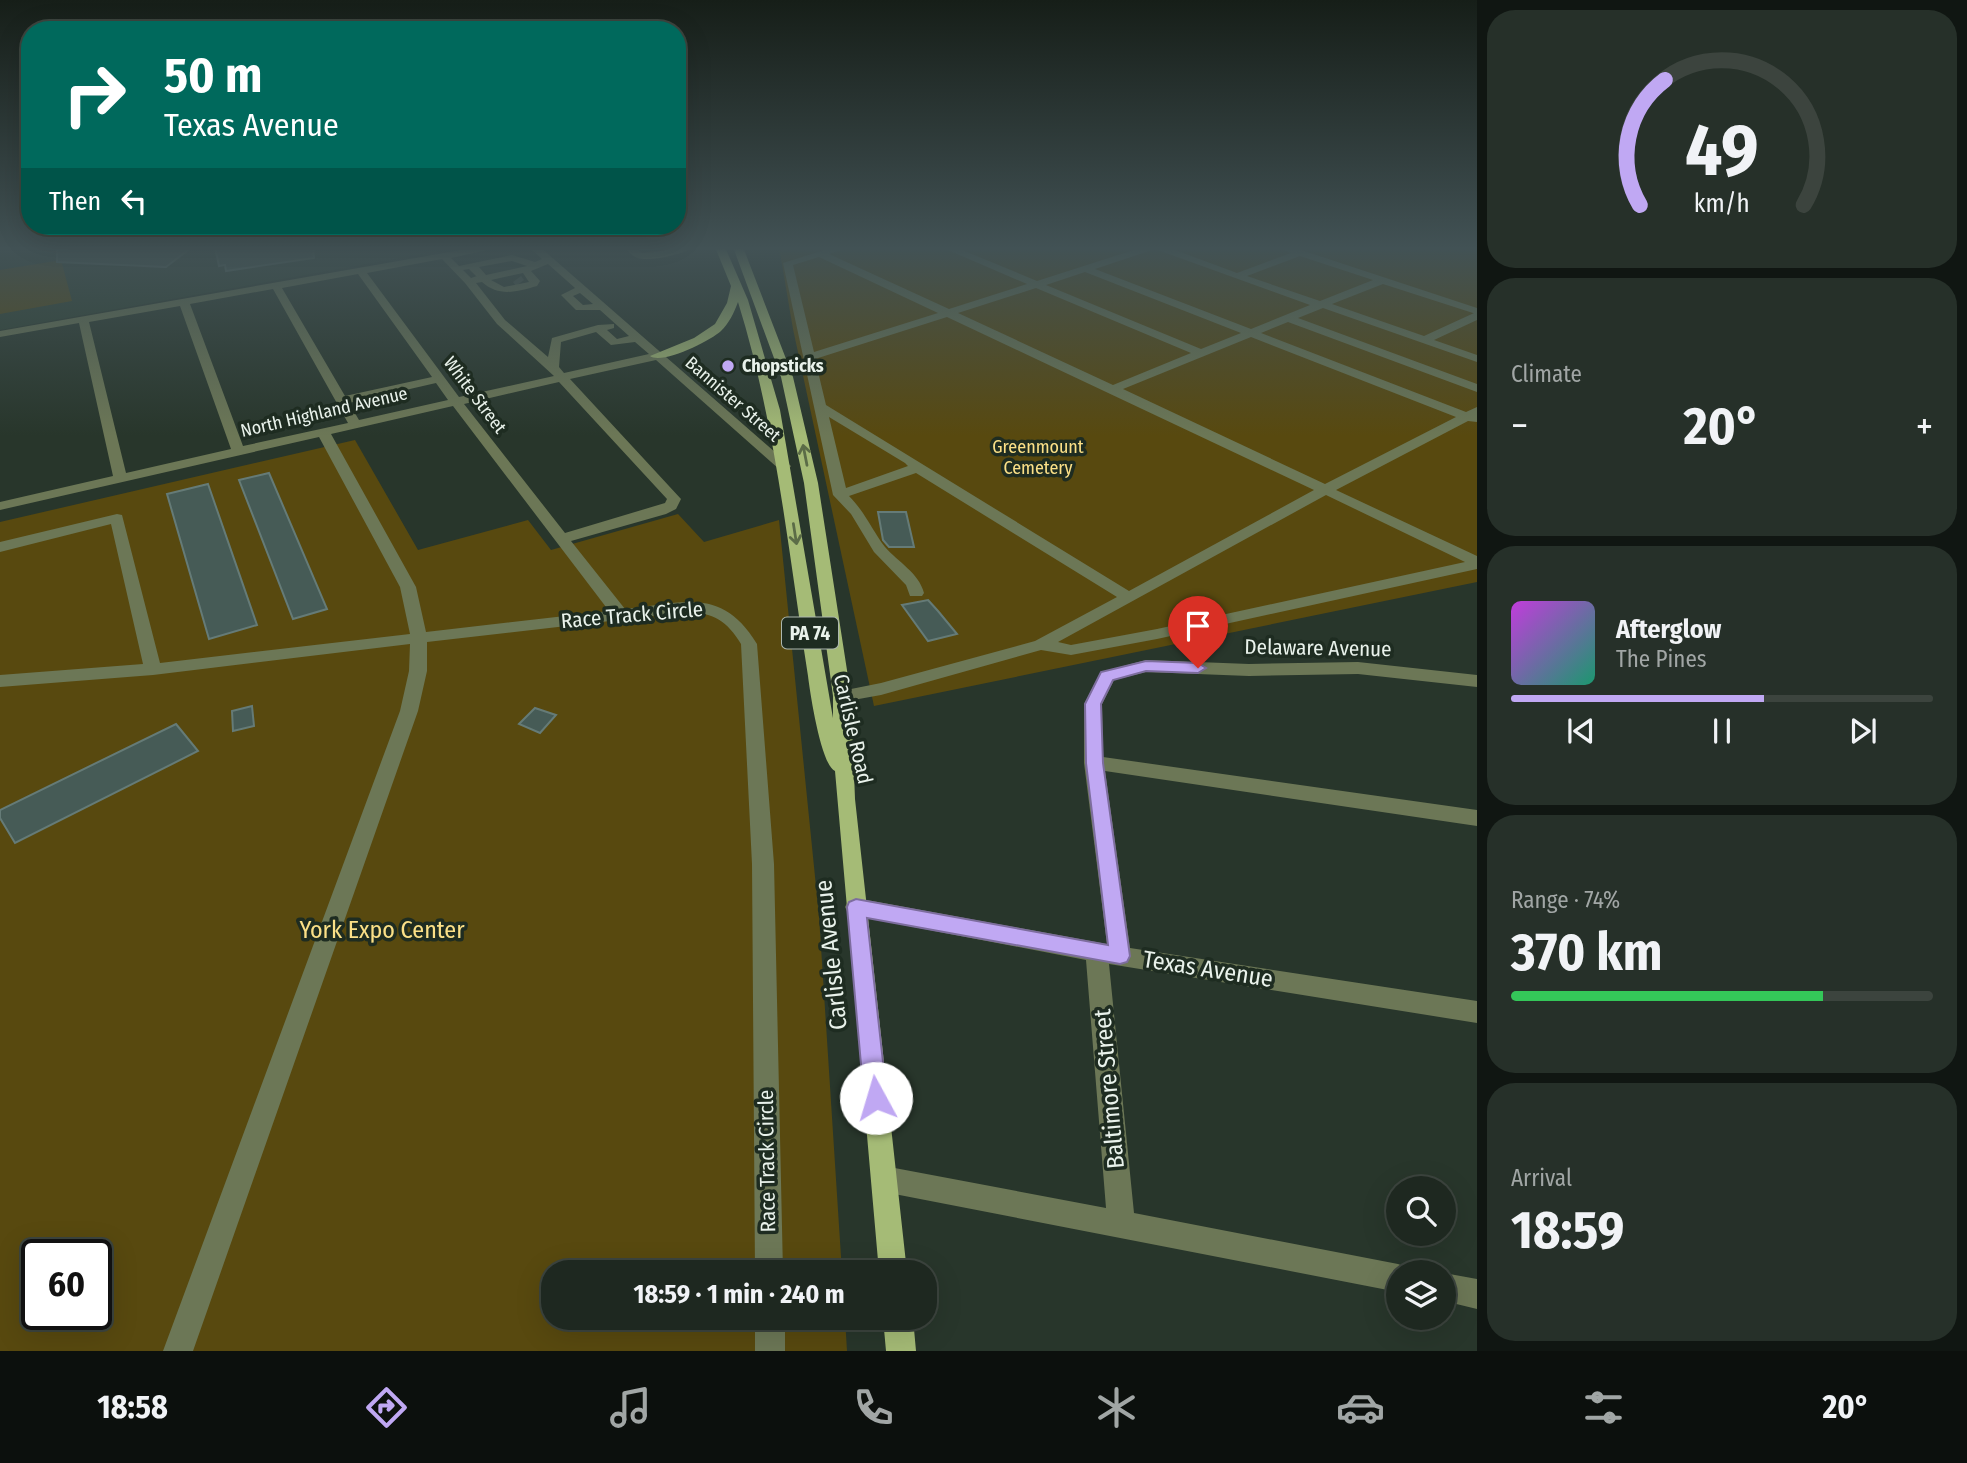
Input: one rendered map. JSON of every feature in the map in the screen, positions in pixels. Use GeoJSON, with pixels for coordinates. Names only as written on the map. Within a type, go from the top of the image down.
{"type":"FeatureCollection","features":[{"type":"Feature","properties":{"kind":"main road"},"geometry":{"type":"LineString","coordinates":[[656,356],[698,341],[717,330],[731,310]]}},
{"type":"Feature","properties":{"kind":"main road","name":"Carlisle Road"},"geometry":{"type":"LineString","coordinates":[[745,310],[760,350],[784,466],[819,694],[845,799]]}},
{"type":"Feature","properties":{"kind":"main road","name":"Carlisle Road"},"geometry":{"type":"LineString","coordinates":[[764,310],[787,377],[804,446],[842,696],[845,799]]}},
{"type":"Feature","properties":{"kind":"main road"},"geometry":{"type":"LineString","coordinates":[[784,466],[796,476],[803,487],[820,547]]}},
{"type":"Feature","properties":{"kind":"main road","name":"Carlisle Avenue"},"geometry":{"type":"LineString","coordinates":[[845,799],[892,1260]]}},
{"type":"Feature","properties":{"kind":"main road"},"geometry":{"type":"LineString","coordinates":[[899,1330],[901,1351]]}},
{"type":"Feature","properties":{"kind":"street"},"geometry":{"type":"LineString","coordinates":[[0,334],[136,310]]}},
{"type":"Feature","properties":{"kind":"street"},"geometry":{"type":"LineString","coordinates":[[187,310],[239,451]]}},
{"type":"Feature","properties":{"kind":"street"},"geometry":{"type":"LineString","coordinates":[[289,310],[356,425]]}},
{"type":"Feature","properties":{"kind":"street","name":"White Street"},"geometry":{"type":"LineString","coordinates":[[390,310],[455,401],[564,538],[620,614]]}},
{"type":"Feature","properties":{"kind":"street"},"geometry":{"type":"LineString","coordinates":[[492,310],[501,322],[556,372],[674,499],[671,506],[661,511],[564,538]]}},
{"type":"Feature","properties":{"kind":"street","name":"Bannister Street"},"geometry":{"type":"LineString","coordinates":[[605,310],[784,466]]}},
{"type":"Feature","properties":{"kind":"street"},"geometry":{"type":"LineString","coordinates":[[798,310],[840,495],[857,512],[879,549],[914,584],[916,593]]}},
{"type":"Feature","properties":{"kind":"street"},"geometry":{"type":"LineString","coordinates":[[941,310],[1477,563]]}},
{"type":"Feature","properties":{"kind":"street"},"geometry":{"type":"LineString","coordinates":[[808,358],[962,310]]}},
{"type":"Feature","properties":{"kind":"street"},"geometry":{"type":"LineString","coordinates":[[1097,310],[1201,353]]}},
{"type":"Feature","properties":{"kind":"street"},"geometry":{"type":"LineString","coordinates":[[1194,310],[1474,416]]}},
{"type":"Feature","properties":{"kind":"street"},"geometry":{"type":"LineString","coordinates":[[1113,389],[1308,310]]}},
{"type":"Feature","properties":{"kind":"street"},"geometry":{"type":"LineString","coordinates":[[1336,310],[1477,359]]}},
{"type":"Feature","properties":{"kind":"street"},"geometry":{"type":"LineString","coordinates":[[1424,340],[1477,313]]}},
{"type":"Feature","properties":{"kind":"street"},"geometry":{"type":"LineString","coordinates":[[1288,318],[1477,388]]}},
{"type":"Feature","properties":{"kind":"street"},"geometry":{"type":"LineString","coordinates":[[83,319],[120,478]]}},
{"type":"Feature","properties":{"kind":"street"},"geometry":{"type":"LineString","coordinates":[[556,372],[556,340],[620,323]]}},
{"type":"Feature","properties":{"kind":"street"},"geometry":{"type":"LineString","coordinates":[[598,328],[615,343],[636,338]]}},
{"type":"Feature","properties":{"kind":"street","name":"North Highland Avenue"},"geometry":{"type":"LineString","coordinates":[[0,506],[356,425],[455,401],[556,372],[656,356]]}},
{"type":"Feature","properties":{"kind":"street"},"geometry":{"type":"LineString","coordinates":[[340,401],[440,379]]}},
{"type":"Feature","properties":{"kind":"street"},"geometry":{"type":"LineString","coordinates":[[819,406],[1128,597]]}},
{"type":"Feature","properties":{"kind":"street"},"geometry":{"type":"LineString","coordinates":[[842,696],[881,689],[1041,645],[1325,490],[1474,416]]}},
{"type":"Feature","properties":{"kind":"street"},"geometry":{"type":"LineString","coordinates":[[178,1351],[409,711],[418,671],[419,638],[408,587],[323,432]]}},
{"type":"Feature","properties":{"kind":"street"},"geometry":{"type":"LineString","coordinates":[[840,495],[917,468]]}},
{"type":"Feature","properties":{"kind":"street"},"geometry":{"type":"LineString","coordinates":[[0,547],[117,518],[153,669]]}},
{"type":"Feature","properties":{"kind":"street"},"geometry":{"type":"LineString","coordinates":[[1041,645],[1070,650],[1157,634],[1477,563]]}},
{"type":"Feature","properties":{"kind":"street","name":"Race Track Circle"},"geometry":{"type":"LineString","coordinates":[[0,681],[153,669],[688,607],[712,608],[735,620],[749,644],[763,864],[769,1260]]}},
{"type":"Feature","properties":{"kind":"street","name":"Delaware Avenue"},"geometry":{"type":"LineString","coordinates":[[1109,954],[1094,763],[1093,704],[1107,676],[1146,666],[1249,670],[1358,668],[1477,681]]}},
{"type":"Feature","properties":{"kind":"street"},"geometry":{"type":"LineString","coordinates":[[1094,763],[1477,818]]}},
{"type":"Feature","properties":{"kind":"street","name":"Texas Avenue"},"geometry":{"type":"LineString","coordinates":[[856,907],[1109,954],[1477,1012]]}},
{"type":"Feature","properties":{"kind":"street","name":"Baltimore Street"},"geometry":{"type":"LineString","coordinates":[[1109,954],[1121,1225]]}},
{"type":"Feature","properties":{"kind":"street"},"geometry":{"type":"LineString","coordinates":[[884,1179],[1386,1276]]}},
{"type":"Feature","properties":{"kind":"street"},"geometry":{"type":"LineString","coordinates":[[1456,1289],[1477,1293]]}},
{"type":"Feature","properties":{"kind":"street"},"geometry":{"type":"LineString","coordinates":[[769,1330],[770,1351]]}},
{"type":"Feature","properties":{"kind":"shaded area"},"geometry":{"type":"Polygon","coordinates":[[[0,310],[111,310],[0,330],[0,310]]]}},
{"type":"Feature","properties":{"kind":"green space"},"geometry":{"type":"Polygon","coordinates":[[[0,310],[22,310],[0,314],[0,310]]]}},
{"type":"Feature","properties":{"kind":"green space","name":"Greenmount Cemetery"},"geometry":{"type":"Polygon","coordinates":[[[790,310],[1477,310],[1477,582],[874,706],[790,310]]]}},
{"type":"Feature","properties":{"kind":"green space","name":"York Expo Center"},"geometry":{"type":"Polygon","coordinates":[[[355,440],[418,550],[528,520],[551,550],[678,514],[704,542],[779,520],[819,916],[841,1260],[541,1260],[541,1330],[846,1330],[847,1351],[0,1351],[0,522],[355,440]]]}},
{"type":"Feature","properties":{"kind":"building"},"geometry":{"type":"Polygon","coordinates":[[[269,473],[327,609],[293,619],[239,480],[269,473]]]}},
{"type":"Feature","properties":{"kind":"building"},"geometry":{"type":"Polygon","coordinates":[[[208,484],[257,625],[209,639],[167,494],[208,484]]]}},
{"type":"Feature","properties":{"kind":"building"},"geometry":{"type":"Polygon","coordinates":[[[878,512],[906,512],[914,547],[889,547],[883,540],[878,512]]]}},
{"type":"Feature","properties":{"kind":"building"},"geometry":{"type":"Polygon","coordinates":[[[928,600],[957,634],[928,641],[902,605],[928,600]]]}},
{"type":"Feature","properties":{"kind":"building"},"geometry":{"type":"Polygon","coordinates":[[[252,706],[254,726],[233,731],[232,711],[252,706]]]}},
{"type":"Feature","properties":{"kind":"building"},"geometry":{"type":"Polygon","coordinates":[[[535,708],[556,715],[540,733],[519,724],[535,708]]]}},
{"type":"Feature","properties":{"kind":"building"},"geometry":{"type":"Polygon","coordinates":[[[176,724],[198,751],[15,843],[0,818],[0,810],[176,724]]]}},
{"type":"Feature","properties":{"kind":"place","name":"Chopsticks"},"geometry":{"type":"Point","coordinates":[728,366]}},
{"type":"Feature","properties":{"kind":"route"},"geometry":{"type":"LineString","coordinates":[[876,1098],[856,907],[1120,956],[1094,763],[1093,704],[1107,676],[1146,666],[1198,668]]}}]}
